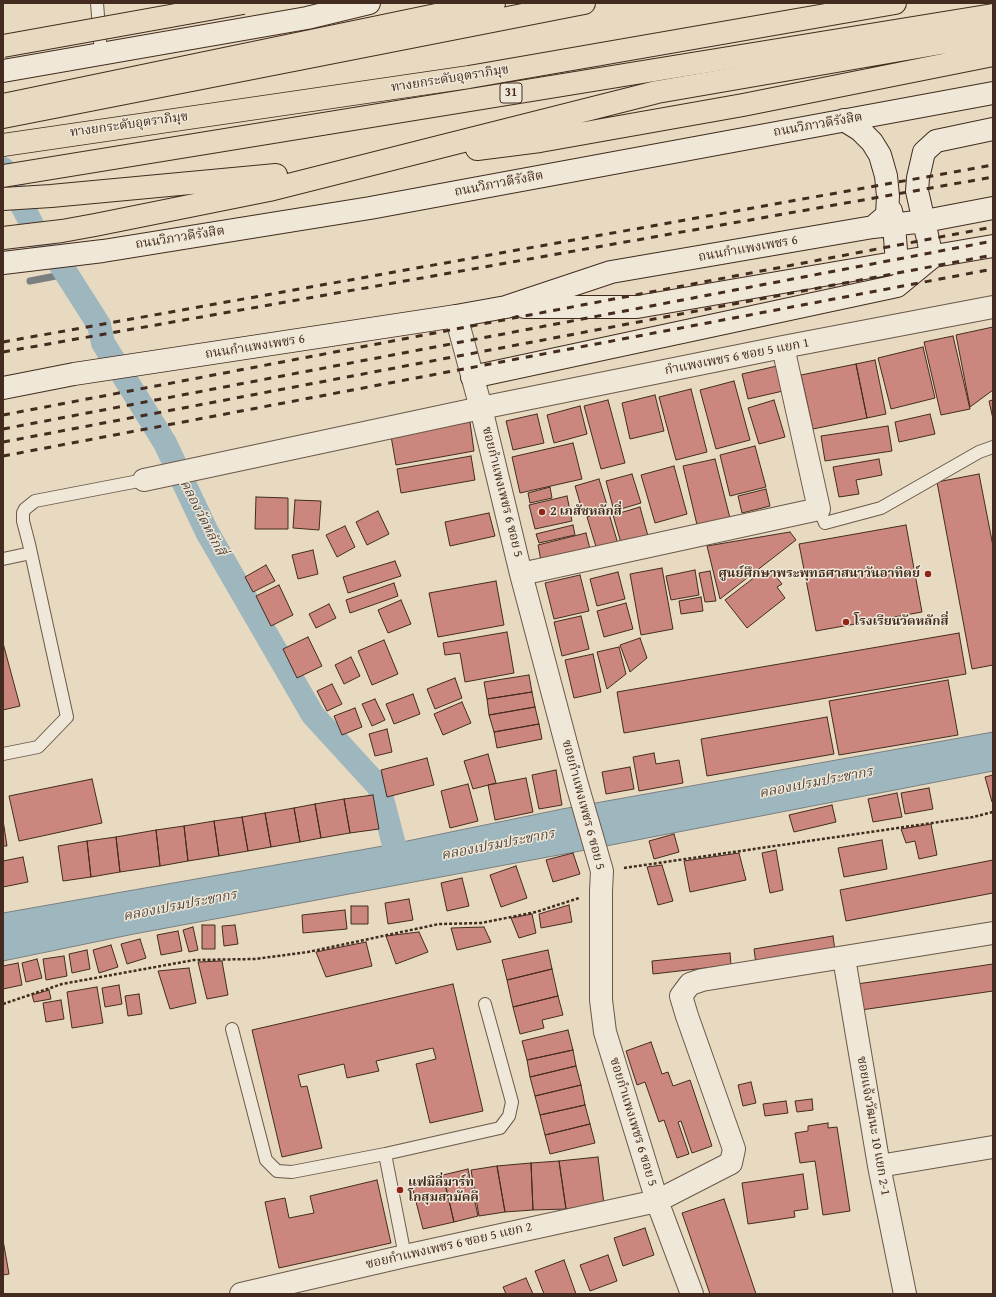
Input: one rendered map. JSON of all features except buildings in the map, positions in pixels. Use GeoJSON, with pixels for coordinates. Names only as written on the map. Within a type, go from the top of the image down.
{"type":"FeatureCollection","features":[{"type":"Feature","properties":{"kind":"highway"},"geometry":{"type":"LineString","coordinates":[[3,46],[243,3]]}},
{"type":"Feature","properties":{"kind":"highway"},"geometry":{"type":"LineString","coordinates":[[3,105],[494,3]]}},
{"type":"Feature","properties":{"kind":"highway"},"geometry":{"type":"LineString","coordinates":[[3,117],[584,3]]}},
{"type":"Feature","properties":{"kind":"highway","name":"ทางยกระดับอุตราภิมุข"},"geometry":{"type":"LineString","coordinates":[[3,145],[27,140],[469,77],[895,3]]}},
{"type":"Feature","properties":{"kind":"highway","name":"31"},"geometry":{"type":"LineString","coordinates":[[3,176],[993,15]]}},
{"type":"Feature","properties":{"kind":"highway"},"geometry":{"type":"LineString","coordinates":[[6,238],[62,231],[269,190],[657,92],[993,34]]}},
{"type":"Feature","properties":{"kind":"highway"},"geometry":{"type":"LineString","coordinates":[[3,199],[258,178],[540,141],[743,105],[993,54]]}},
{"type":"Feature","properties":{"kind":"street"},"geometry":{"type":"LineString","coordinates":[[3,71],[308,18],[369,3]]}},
{"type":"Feature","properties":{"kind":"street","name":"ถนนวิภาวดีรังสิต"},"geometry":{"type":"LineString","coordinates":[[3,263],[67,256],[370,208],[993,93]]}},
{"type":"Feature","properties":{"kind":"street"},"geometry":{"type":"LineString","coordinates":[[844,120],[860,130],[872,142],[880,155],[886,176],[888,196],[887,215],[884,226],[897,263]]}},
{"type":"Feature","properties":{"kind":"street"},"geometry":{"type":"LineString","coordinates":[[472,377],[897,286],[932,257],[917,191],[918,178],[924,152],[936,141],[993,129]]}},
{"type":"Feature","properties":{"kind":"street","name":"ถนนกำแพงเพชร 6"},"geometry":{"type":"LineString","coordinates":[[3,388],[74,374],[147,364],[506,307],[611,272],[884,226],[925,221],[993,208]]}},
{"type":"Feature","properties":{"kind":"street","name":"ถนนกำแพงเพชร 6"},"geometry":{"type":"LineString","coordinates":[[506,307],[637,307],[993,246]]}},
{"type":"Feature","properties":{"kind":"street","name":"กำแพงเพชร 6 ซอย 5 แยก 1"},"geometry":{"type":"LineString","coordinates":[[144,480],[481,408],[783,347],[993,307]]}},
{"type":"Feature","properties":{"kind":"street","name":"ซอยกำแพงเพชร 6 ซอย 5"},"geometry":{"type":"LineString","coordinates":[[456,316],[602,881],[601,1000],[606,1032],[657,1200],[692,1294]]}},
{"type":"Feature","properties":{"kind":"street"},"geometry":{"type":"LineString","coordinates":[[522,574],[819,509],[783,347]]}},
{"type":"Feature","properties":{"kind":"street"},"geometry":{"type":"LineString","coordinates":[[844,958],[993,933]]}},
{"type":"Feature","properties":{"kind":"street","name":"ซอยกำแพงเพชร 6 ซอย 5 แยก 2"},"geometry":{"type":"LineString","coordinates":[[241,1294],[657,1200],[731,1163],[734,1148],[681,996],[690,984],[702,980],[844,958]]}},
{"type":"Feature","properties":{"kind":"street","name":"ซอยแจ้งวัฒนะ 10 แยก 2-1"},"geometry":{"type":"LineString","coordinates":[[844,958],[879,1166],[905,1294]]}},
{"type":"Feature","properties":{"kind":"street"},"geometry":{"type":"LineString","coordinates":[[879,1166],[993,1147]]}},
{"type":"Feature","properties":{"kind":"lane"},"geometry":{"type":"LineString","coordinates":[[97,3],[101,54]]}},
{"type":"Feature","properties":{"kind":"lane"},"geometry":{"type":"LineString","coordinates":[[201,3],[207,36]]}},
{"type":"Feature","properties":{"kind":"lane"},"geometry":{"type":"LineString","coordinates":[[819,509],[825,523],[881,508],[979,452],[993,448]]}},
{"type":"Feature","properties":{"kind":"lane"},"geometry":{"type":"LineString","coordinates":[[3,754],[38,748],[67,717],[23,521],[23,513],[25,509],[35,501],[144,480]]}},
{"type":"Feature","properties":{"kind":"lane"},"geometry":{"type":"LineString","coordinates":[[3,559],[31,553]]}},
{"type":"Feature","properties":{"kind":"lane"},"geometry":{"type":"LineString","coordinates":[[232,1029],[266,1160],[277,1171],[292,1172],[385,1154],[500,1128],[509,1116],[512,1102],[485,1004]]}},
{"type":"Feature","properties":{"kind":"lane"},"geometry":{"type":"LineString","coordinates":[[385,1154],[405,1256]]}},
{"type":"Feature","properties":{"kind":"path"},"geometry":{"type":"LineString","coordinates":[[3,1004],[62,984],[194,960],[255,959],[308,952],[439,924],[481,923],[536,912],[602,881],[966,818],[993,812]]}},
{"type":"Feature","properties":{"kind":"water","name":"คลองเปรมประชากร"},"geometry":{"type":"Polygon","coordinates":[[[993,732],[993,771],[575,852],[134,934],[3,961],[3,913],[383,846],[562,809],[993,732]]]}},
{"type":"Feature","properties":{"kind":"waterway","name":"คลองวัดหลักสี่"},"geometry":{"type":"LineString","coordinates":[[3,169],[48,255],[59,262],[99,325],[103,343],[165,443],[207,532],[313,715],[379,787],[399,864]]}},
{"type":"Feature","properties":{"kind":"waterway"},"geometry":{"type":"LineString","coordinates":[[30,281],[66,274]]}},
{"type":"Feature","properties":{"kind":"railway"},"geometry":{"type":"LineString","coordinates":[[3,342],[993,165]]}},
{"type":"Feature","properties":{"kind":"railway"},"geometry":{"type":"LineString","coordinates":[[3,352],[993,177]]}},
{"type":"Feature","properties":{"kind":"railway"},"geometry":{"type":"LineString","coordinates":[[3,415],[993,227]]}},
{"type":"Feature","properties":{"kind":"railway"},"geometry":{"type":"LineString","coordinates":[[3,429],[993,241]]}},
{"type":"Feature","properties":{"kind":"railway"},"geometry":{"type":"LineString","coordinates":[[3,442],[993,255]]}},
{"type":"Feature","properties":{"kind":"railway"},"geometry":{"type":"LineString","coordinates":[[3,456],[993,269]]}},
{"type":"Feature","properties":{"kind":"place","name":"2 เภสัชหลักสี่"},"geometry":{"type":"Point","coordinates":[542,512]}},
{"type":"Feature","properties":{"kind":"place","name":"ศูนย์ศึกษาพระพุทธศาสนาวันอาทิตย์"},"geometry":{"type":"Point","coordinates":[928,574]}},
{"type":"Feature","properties":{"kind":"place","name":"โรงเรียนวัดหลักสี่"},"geometry":{"type":"Point","coordinates":[846,622]}},
{"type":"Feature","properties":{"kind":"place","name":"แฟมิลี่มาร์ท โกสุมสามัคคี"},"geometry":{"type":"Point","coordinates":[400,1190]}}]}
